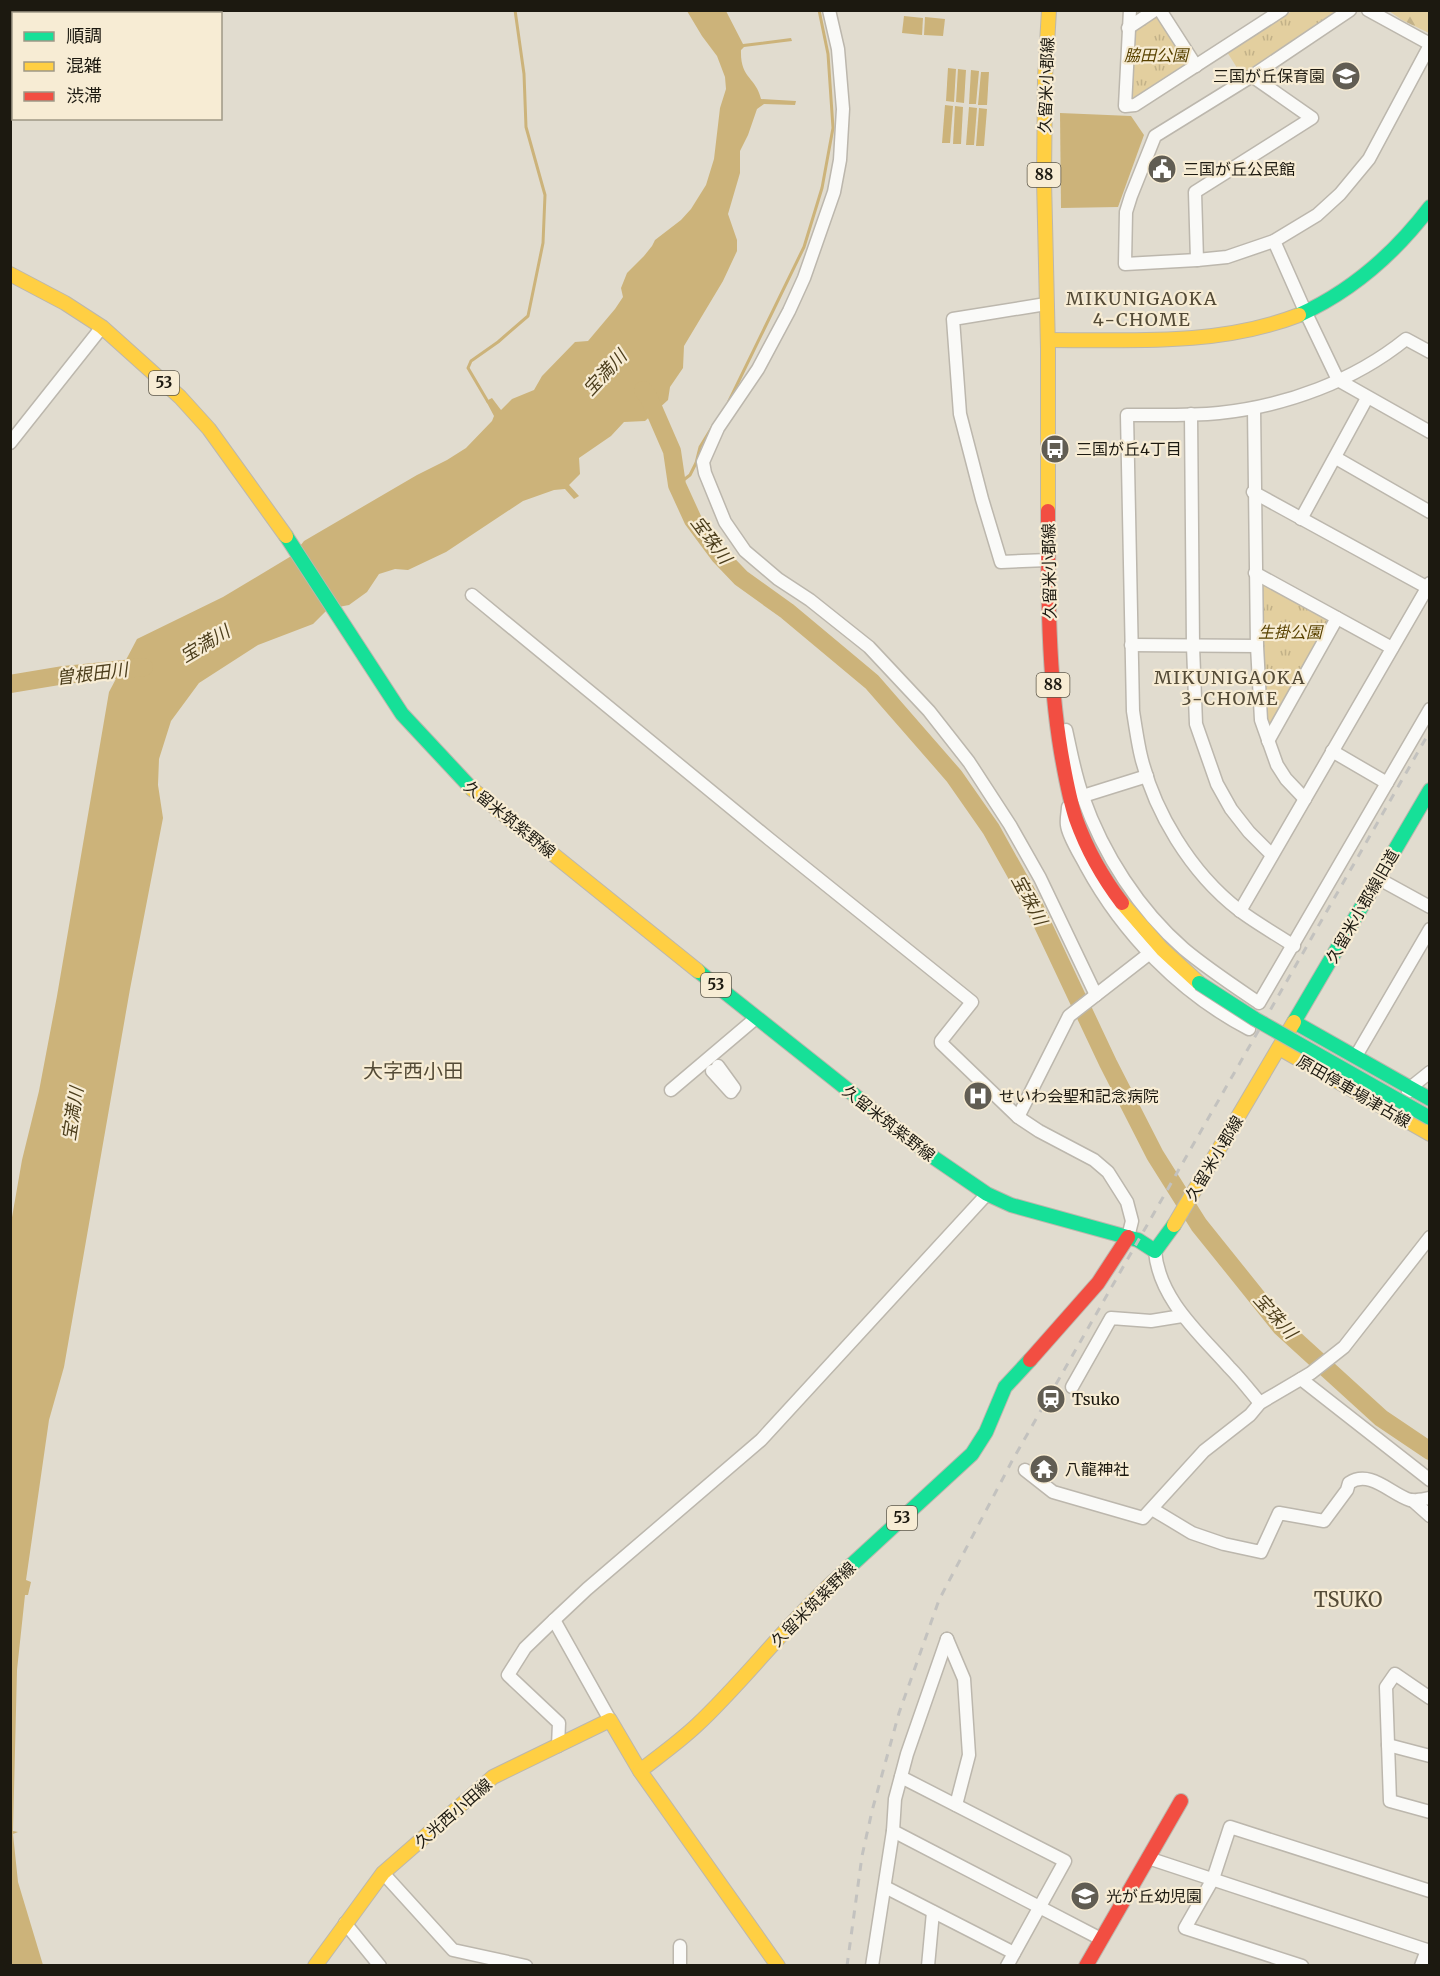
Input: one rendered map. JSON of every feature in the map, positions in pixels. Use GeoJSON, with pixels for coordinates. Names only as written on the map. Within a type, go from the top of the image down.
{"type":"FeatureCollection","features":[{"type":"Feature","properties":{"kind":"main road","name":"久留米小郡線"},"geometry":{"type":"LineString","coordinates":[[1049,10],[1045,58],[1044,139],[1048,340],[1048,560],[1053,700],[1076,795],[1078,825],[1091,853],[1112,888],[1152,939],[1176,964],[1199,983],[1255,1019],[1430,1118]]}},
{"type":"Feature","properties":{"kind":"main road"},"geometry":{"type":"LineString","coordinates":[[1048,340],[1206,338],[1251,331],[1277,323],[1333,297],[1362,278],[1410,233],[1430,207]]}},
{"type":"Feature","properties":{"kind":"main road","name":"久留米筑紫野線"},"geometry":{"type":"LineString","coordinates":[[10,274],[65,303],[102,327],[180,397],[209,429],[283,531],[402,714],[465,783],[930,1155],[987,1194],[1011,1205],[1128,1237],[1098,1283],[1005,1387],[986,1432],[972,1454],[805,1608],[745,1676],[696,1726],[640,1771]]}},
{"type":"Feature","properties":{"kind":"main road","name":"久留米小郡線旧道"},"geometry":{"type":"LineString","coordinates":[[1294,1022],[1430,790]]}},
{"type":"Feature","properties":{"kind":"main road","name":"久留米小郡線"},"geometry":{"type":"LineString","coordinates":[[1155,1251],[1175,1223],[1294,1022]]}},
{"type":"Feature","properties":{"kind":"main road","name":"原田停車場津古線"},"geometry":{"type":"LineString","coordinates":[[1294,1022],[1430,1099]]}},
{"type":"Feature","properties":{"kind":"main road","name":"原田停車場津古線"},"geometry":{"type":"LineString","coordinates":[[1280,1048],[1430,1134]]}},
{"type":"Feature","properties":{"kind":"main road"},"geometry":{"type":"LineString","coordinates":[[1128,1237],[1143,1242],[1155,1251]]}},
{"type":"Feature","properties":{"kind":"main road"},"geometry":{"type":"LineString","coordinates":[[610,1720],[640,1771],[778,1965]]}},
{"type":"Feature","properties":{"kind":"main road","name":"久光西小田線"},"geometry":{"type":"LineString","coordinates":[[315,1965],[383,1873],[493,1778],[610,1720]]}},
{"type":"Feature","properties":{"kind":"main road"},"geometry":{"type":"LineString","coordinates":[[1086,1965],[1181,1801]]}},
{"type":"Feature","properties":{"kind":"street"},"geometry":{"type":"LineString","coordinates":[[829,10],[838,49],[843,109],[840,160],[834,192],[804,278],[789,311],[758,369],[718,428],[703,462],[705,473],[724,522],[745,551],[778,579],[810,600],[869,647],[929,711],[969,762],[1010,825],[1040,878],[1094,997]]}},
{"type":"Feature","properties":{"kind":"street"},"geometry":{"type":"LineString","coordinates":[[1130,10],[1125,106],[1135,105],[1282,10]]}},
{"type":"Feature","properties":{"kind":"street"},"geometry":{"type":"LineString","coordinates":[[1128,28],[1155,10]]}},
{"type":"Feature","properties":{"kind":"street"},"geometry":{"type":"LineString","coordinates":[[1160,10],[1196,66]]}},
{"type":"Feature","properties":{"kind":"street"},"geometry":{"type":"LineString","coordinates":[[1350,10],[1252,76],[1155,136],[1126,212],[1125,264],[1227,257],[1274,241],[1317,215],[1340,194],[1369,159],[1430,44],[1368,10]]}},
{"type":"Feature","properties":{"kind":"street"},"geometry":{"type":"LineString","coordinates":[[1197,260],[1195,192],[1312,118],[1252,76]]}},
{"type":"Feature","properties":{"kind":"street"},"geometry":{"type":"LineString","coordinates":[[1274,241],[1338,380],[1430,432]]}},
{"type":"Feature","properties":{"kind":"street"},"geometry":{"type":"LineString","coordinates":[[1046,304],[953,319],[960,414],[1001,562],[1048,560]]}},
{"type":"Feature","properties":{"kind":"street"},"geometry":{"type":"LineString","coordinates":[[10,443],[102,327]]}},
{"type":"Feature","properties":{"kind":"street"},"geometry":{"type":"LineString","coordinates":[[1294,946],[1240,911],[1199,869],[1176,839],[1147,776],[1133,711],[1127,415],[1217,413],[1254,408],[1315,390],[1338,380],[1387,354],[1406,339],[1430,352]]}},
{"type":"Feature","properties":{"kind":"street"},"geometry":{"type":"LineString","coordinates":[[1301,519],[1367,398]]}},
{"type":"Feature","properties":{"kind":"street"},"geometry":{"type":"LineString","coordinates":[[1254,408],[1253,492],[1261,720],[1277,765],[1286,779],[1305,799]]}},
{"type":"Feature","properties":{"kind":"street"},"geometry":{"type":"LineString","coordinates":[[1191,414],[1196,724],[1217,784],[1231,809],[1249,832],[1272,855]]}},
{"type":"Feature","properties":{"kind":"street"},"geometry":{"type":"LineString","coordinates":[[1336,458],[1430,512]]}},
{"type":"Feature","properties":{"kind":"street"},"geometry":{"type":"LineString","coordinates":[[1240,911],[1429,587],[1253,492]]}},
{"type":"Feature","properties":{"kind":"street"},"geometry":{"type":"LineString","coordinates":[[1255,573],[1392,648]]}},
{"type":"Feature","properties":{"kind":"street"},"geometry":{"type":"LineString","coordinates":[[472,595],[972,1002],[941,1043],[1018,1117],[1039,1131],[1087,1155],[1108,1172],[1127,1202],[1132,1221],[1128,1237]]}},
{"type":"Feature","properties":{"kind":"street"},"geometry":{"type":"LineString","coordinates":[[1268,741],[1337,618]]}},
{"type":"Feature","properties":{"kind":"street"},"geometry":{"type":"LineString","coordinates":[[1131,645],[1257,646]]}},
{"type":"Feature","properties":{"kind":"street"},"geometry":{"type":"LineString","coordinates":[[1076,795],[1133,892],[1152,917],[1184,949],[1259,1003],[1430,709]]}},
{"type":"Feature","properties":{"kind":"street"},"geometry":{"type":"LineString","coordinates":[[1332,751],[1387,783]]}},
{"type":"Feature","properties":{"kind":"street"},"geometry":{"type":"LineString","coordinates":[[1076,795],[1147,776]]}},
{"type":"Feature","properties":{"kind":"street"},"geometry":{"type":"LineString","coordinates":[[1076,795],[1067,826],[1102,896],[1150,953],[1182,985],[1222,1015],[1249,1029]]}},
{"type":"Feature","properties":{"kind":"street"},"geometry":{"type":"LineString","coordinates":[[1379,879],[1430,907]]}},
{"type":"Feature","properties":{"kind":"street"},"geometry":{"type":"LineString","coordinates":[[1356,1056],[1430,929]]}},
{"type":"Feature","properties":{"kind":"street"},"geometry":{"type":"LineString","coordinates":[[1018,1117],[1069,1016],[1150,953]]}},
{"type":"Feature","properties":{"kind":"street"},"geometry":{"type":"LineString","coordinates":[[671,1090],[712,1064],[756,1018]]}},
{"type":"Feature","properties":{"kind":"street"},"geometry":{"type":"LineString","coordinates":[[1397,1115],[1410,1088],[1430,1072]]}},
{"type":"Feature","properties":{"kind":"street"},"geometry":{"type":"LineString","coordinates":[[558,1746],[559,1723],[508,1675],[525,1648],[587,1589],[761,1440],[987,1194]]}},
{"type":"Feature","properties":{"kind":"street"},"geometry":{"type":"LineString","coordinates":[[1025,1470],[1053,1492],[1143,1518],[1204,1451],[1250,1415],[1260,1402],[1306,1376],[1344,1347],[1430,1237]]}},
{"type":"Feature","properties":{"kind":"street"},"geometry":{"type":"LineString","coordinates":[[1155,1251],[1156,1263],[1166,1288],[1182,1316],[1260,1402]]}},
{"type":"Feature","properties":{"kind":"street"},"geometry":{"type":"LineString","coordinates":[[1072,1386],[1111,1318],[1151,1321],[1182,1316]]}},
{"type":"Feature","properties":{"kind":"street"},"geometry":{"type":"LineString","coordinates":[[1306,1376],[1430,1480]]}},
{"type":"Feature","properties":{"kind":"street"},"geometry":{"type":"LineString","coordinates":[[1152,1509],[1192,1533],[1224,1544],[1262,1552],[1279,1513],[1324,1521],[1347,1490],[1349,1482],[1355,1478],[1369,1479],[1412,1500],[1430,1516]]}},
{"type":"Feature","properties":{"kind":"street"},"geometry":{"type":"LineString","coordinates":[[1412,1500],[1430,1498]]}},
{"type":"Feature","properties":{"kind":"street"},"geometry":{"type":"LineString","coordinates":[[554,1620],[610,1720]]}},
{"type":"Feature","properties":{"kind":"street"},"geometry":{"type":"LineString","coordinates":[[873,1965],[893,1831],[895,1799],[907,1754],[947,1639],[964,1679],[969,1755],[956,1804]]}},
{"type":"Feature","properties":{"kind":"street"},"geometry":{"type":"LineString","coordinates":[[1430,1698],[1395,1674],[1386,1687],[1390,1801],[1430,1812]]}},
{"type":"Feature","properties":{"kind":"street"},"geometry":{"type":"LineString","coordinates":[[1388,1745],[1430,1756]]}},
{"type":"Feature","properties":{"kind":"street"},"geometry":{"type":"LineString","coordinates":[[901,1777],[1065,1861],[1006,1965]]}},
{"type":"Feature","properties":{"kind":"street"},"geometry":{"type":"LineString","coordinates":[[1302,1965],[1185,1928],[1212,1879],[1230,1827],[1430,1891]]}},
{"type":"Feature","properties":{"kind":"street"},"geometry":{"type":"LineString","coordinates":[[893,1831],[1040,1905],[1101,1939]]}},
{"type":"Feature","properties":{"kind":"street"},"geometry":{"type":"LineString","coordinates":[[1148,1858],[1428,1951],[1421,1965]]}},
{"type":"Feature","properties":{"kind":"street"},"geometry":{"type":"LineString","coordinates":[[383,1873],[453,1950],[526,1965]]}},
{"type":"Feature","properties":{"kind":"street"},"geometry":{"type":"LineString","coordinates":[[885,1887],[1014,1953]]}},
{"type":"Feature","properties":{"kind":"street"},"geometry":{"type":"LineString","coordinates":[[928,1965],[933,1912]]}},
{"type":"Feature","properties":{"kind":"street"},"geometry":{"type":"LineString","coordinates":[[345,1923],[380,1965]]}},
{"type":"Feature","properties":{"kind":"street"},"geometry":{"type":"LineString","coordinates":[[680,1946],[680,1965]]}},
{"type":"Feature","properties":{"kind":"green space"},"geometry":{"type":"Polygon","coordinates":[[[1292,11],[1341,11],[1241,74],[1227,52],[1292,11]]]}},
{"type":"Feature","properties":{"kind":"green space"},"geometry":{"type":"Polygon","coordinates":[[[1389,11],[1429,11],[1429,33],[1402,20],[1389,11]]]}},
{"type":"Feature","properties":{"kind":"green space","name":"脇田公園"},"geometry":{"type":"Polygon","coordinates":[[[1158,13],[1190,64],[1135,99],[1129,97],[1134,28],[1158,13]]]}},
{"type":"Feature","properties":{"kind":"green space","name":"生掛公園"},"geometry":{"type":"Polygon","coordinates":[[[1265,582],[1328,618],[1329,624],[1272,726],[1266,725],[1260,585],[1265,582]]]}},
{"type":"Feature","properties":{"kind":"water","name":"宝満川"},"geometry":{"type":"Polygon","coordinates":[[[687,11],[726,11],[743,44],[791,38],[792,41],[744,47],[741,50],[741,60],[761,99],[796,101],[795,105],[764,104],[757,109],[740,151],[740,173],[728,214],[737,240],[737,251],[723,281],[684,346],[683,368],[670,387],[668,400],[645,421],[624,422],[611,436],[579,458],[580,474],[569,485],[579,496],[574,499],[565,489],[554,490],[523,501],[446,552],[408,570],[395,569],[379,574],[367,592],[349,605],[328,609],[313,624],[258,645],[199,683],[171,721],[159,759],[158,785],[163,818],[130,989],[64,1367],[49,1420],[26,1580],[31,1582],[28,1595],[25,1595],[17,1670],[13,1831],[18,1832],[13,1834],[18,1882],[43,1965],[11,1966],[11,1223],[57,996],[109,692],[137,639],[223,597],[293,555],[304,541],[466,448],[492,421],[494,416],[486,401],[492,398],[501,410],[512,399],[534,390],[542,376],[575,342],[588,341],[623,297],[621,288],[627,273],[644,256],[655,240],[681,220],[691,209],[706,185],[714,159],[720,108],[726,89],[725,77],[717,56],[687,11]]]}},
{"type":"Feature","properties":{"kind":"water"},"geometry":{"type":"Polygon","coordinates":[[[904,16],[923,18],[922,35],[902,33],[904,16]]]}},
{"type":"Feature","properties":{"kind":"water"},"geometry":{"type":"Polygon","coordinates":[[[925,17],[945,19],[943,36],[924,35],[925,17]]]}},
{"type":"Feature","properties":{"kind":"water"},"geometry":{"type":"Polygon","coordinates":[[[948,68],[956,69],[954,102],[946,101],[948,68]]]}},
{"type":"Feature","properties":{"kind":"water"},"geometry":{"type":"Polygon","coordinates":[[[958,69],[966,70],[964,103],[956,102],[958,69]]]}},
{"type":"Feature","properties":{"kind":"water"},"geometry":{"type":"Polygon","coordinates":[[[971,70],[979,71],[976,104],[969,104],[971,70]]]}},
{"type":"Feature","properties":{"kind":"water"},"geometry":{"type":"Polygon","coordinates":[[[981,72],[989,72],[987,105],[978,105],[981,72]]]}},
{"type":"Feature","properties":{"kind":"water"},"geometry":{"type":"Polygon","coordinates":[[[945,105],[953,106],[950,143],[942,143],[945,105]]]}},
{"type":"Feature","properties":{"kind":"water"},"geometry":{"type":"Polygon","coordinates":[[[955,106],[963,107],[961,144],[953,144],[955,106]]]}},
{"type":"Feature","properties":{"kind":"water"},"geometry":{"type":"Polygon","coordinates":[[[969,107],[977,108],[974,145],[966,145],[969,107]]]}},
{"type":"Feature","properties":{"kind":"water"},"geometry":{"type":"Polygon","coordinates":[[[979,108],[987,109],[984,146],[976,146],[979,108]]]}},
{"type":"Feature","properties":{"kind":"water"},"geometry":{"type":"Polygon","coordinates":[[[1060,113],[1131,116],[1144,135],[1118,207],[1061,208],[1060,113]]]}},
{"type":"Feature","properties":{"kind":"waterway"},"geometry":{"type":"LineString","coordinates":[[488,402],[468,368],[471,361],[498,342],[528,316],[543,243],[545,195],[526,127],[524,74],[515,10]]}},
{"type":"Feature","properties":{"kind":"waterway"},"geometry":{"type":"LineString","coordinates":[[729,401],[804,247],[822,188],[833,128],[828,54],[819,10]]}},
{"type":"Feature","properties":{"kind":"waterway","name":"宝珠川"},"geometry":{"type":"LineString","coordinates":[[643,390],[649,398],[672,451],[677,485],[693,520],[719,555],[741,578],[787,611],[872,682],[954,776],[991,829],[1034,906],[1108,1063],[1155,1155],[1199,1225],[1281,1327],[1381,1418],[1430,1451]]}},
{"type":"Feature","properties":{"kind":"waterway"},"geometry":{"type":"LineString","coordinates":[[677,485],[690,475],[700,447],[714,424]]}},
{"type":"Feature","properties":{"kind":"waterway","name":"曽根田川"},"geometry":{"type":"LineString","coordinates":[[10,684],[64,675],[144,667]]}},
{"type":"Feature","properties":{"kind":"railway"},"geometry":{"type":"LineString","coordinates":[[847,1966],[862,1856],[872,1811],[899,1713],[939,1600],[1012,1461],[1430,731]]}},
{"type":"Feature","properties":{"kind":"traffic: fast"},"geometry":{"type":"LineString","coordinates":[[1299,315],[1337,294],[1371,269],[1402,240],[1430,207]]}},
{"type":"Feature","properties":{"kind":"traffic: fast"},"geometry":{"type":"LineString","coordinates":[[286,536],[402,714],[472,789]]}},
{"type":"Feature","properties":{"kind":"traffic: fast"},"geometry":{"type":"LineString","coordinates":[[1430,790],[1294,1022],[1430,1099]]}},
{"type":"Feature","properties":{"kind":"traffic: fast"},"geometry":{"type":"LineString","coordinates":[[698,971],[930,1155],[987,1194],[1011,1205],[1138,1240],[1155,1251],[1174,1225]]}},
{"type":"Feature","properties":{"kind":"traffic: fast"},"geometry":{"type":"LineString","coordinates":[[1199,983],[1255,1019],[1430,1118]]}},
{"type":"Feature","properties":{"kind":"traffic: fast"},"geometry":{"type":"LineString","coordinates":[[833,1582],[972,1454],[986,1432],[1005,1387],[1030,1360]]}},
{"type":"Feature","properties":{"kind":"traffic: slow"},"geometry":{"type":"LineString","coordinates":[[1048,511],[1048,349],[1044,180],[1045,78],[1049,10]]}},
{"type":"Feature","properties":{"kind":"traffic: slow"},"geometry":{"type":"LineString","coordinates":[[10,274],[65,303],[102,327],[180,397],[209,429],[286,536]]}},
{"type":"Feature","properties":{"kind":"traffic: slow"},"geometry":{"type":"LineString","coordinates":[[1048,340],[1207,337],[1269,325],[1299,315]]}},
{"type":"Feature","properties":{"kind":"traffic: slow"},"geometry":{"type":"LineString","coordinates":[[472,789],[698,971]]}},
{"type":"Feature","properties":{"kind":"traffic: slow"},"geometry":{"type":"LineString","coordinates":[[1122,903],[1162,949],[1199,983]]}},
{"type":"Feature","properties":{"kind":"traffic: slow"},"geometry":{"type":"LineString","coordinates":[[1174,1225],[1294,1022]]}},
{"type":"Feature","properties":{"kind":"traffic: slow"},"geometry":{"type":"LineString","coordinates":[[1279,1048],[1430,1134]]}},
{"type":"Feature","properties":{"kind":"traffic: slow"},"geometry":{"type":"LineString","coordinates":[[778,1966],[640,1771],[715,1708],[833,1582]]}},
{"type":"Feature","properties":{"kind":"traffic: slow"},"geometry":{"type":"LineString","coordinates":[[315,1966],[383,1873],[493,1777],[610,1720],[640,1771]]}},
{"type":"Feature","properties":{"kind":"traffic: jam"},"geometry":{"type":"LineString","coordinates":[[1048,511],[1051,662],[1061,752],[1080,830],[1102,874],[1122,903]]}},
{"type":"Feature","properties":{"kind":"traffic: jam"},"geometry":{"type":"LineString","coordinates":[[1030,1360],[1098,1283],[1128,1237]]}},
{"type":"Feature","properties":{"kind":"traffic: jam"},"geometry":{"type":"LineString","coordinates":[[1086,1966],[1181,1801]]}},
{"type":"Feature","properties":{"kind":"place","name":"三国が丘保育園"},"geometry":{"type":"Point","coordinates":[1346,76]}},
{"type":"Feature","properties":{"kind":"place","name":"三国が丘公民館"},"geometry":{"type":"Point","coordinates":[1162,169]}},
{"type":"Feature","properties":{"kind":"place","name":"三国が丘4丁目"},"geometry":{"type":"Point","coordinates":[1055,449]}},
{"type":"Feature","properties":{"kind":"place","name":"せいわ会聖和記念病院"},"geometry":{"type":"Point","coordinates":[978,1096]}},
{"type":"Feature","properties":{"kind":"place","name":"Tsuko"},"geometry":{"type":"Point","coordinates":[1051,1399]}},
{"type":"Feature","properties":{"kind":"place","name":"八龍神社"},"geometry":{"type":"Point","coordinates":[1044,1469]}},
{"type":"Feature","properties":{"kind":"place","name":"光が丘幼児園"},"geometry":{"type":"Point","coordinates":[1085,1896]}},
{"type":"Feature","properties":{"kind":"district","name":"MIKUNIGAOKA 4-CHOME"},"geometry":{"type":"Point","coordinates":[1142,309]}},
{"type":"Feature","properties":{"kind":"district","name":"MIKUNIGAOKA 3-CHOME"},"geometry":{"type":"Point","coordinates":[1230,688]}},
{"type":"Feature","properties":{"kind":"district","name":"大字西小田"},"geometry":{"type":"Point","coordinates":[413,1071]}},
{"type":"Feature","properties":{"kind":"district","name":"TSUKO"},"geometry":{"type":"Point","coordinates":[1348,1600]}}]}
